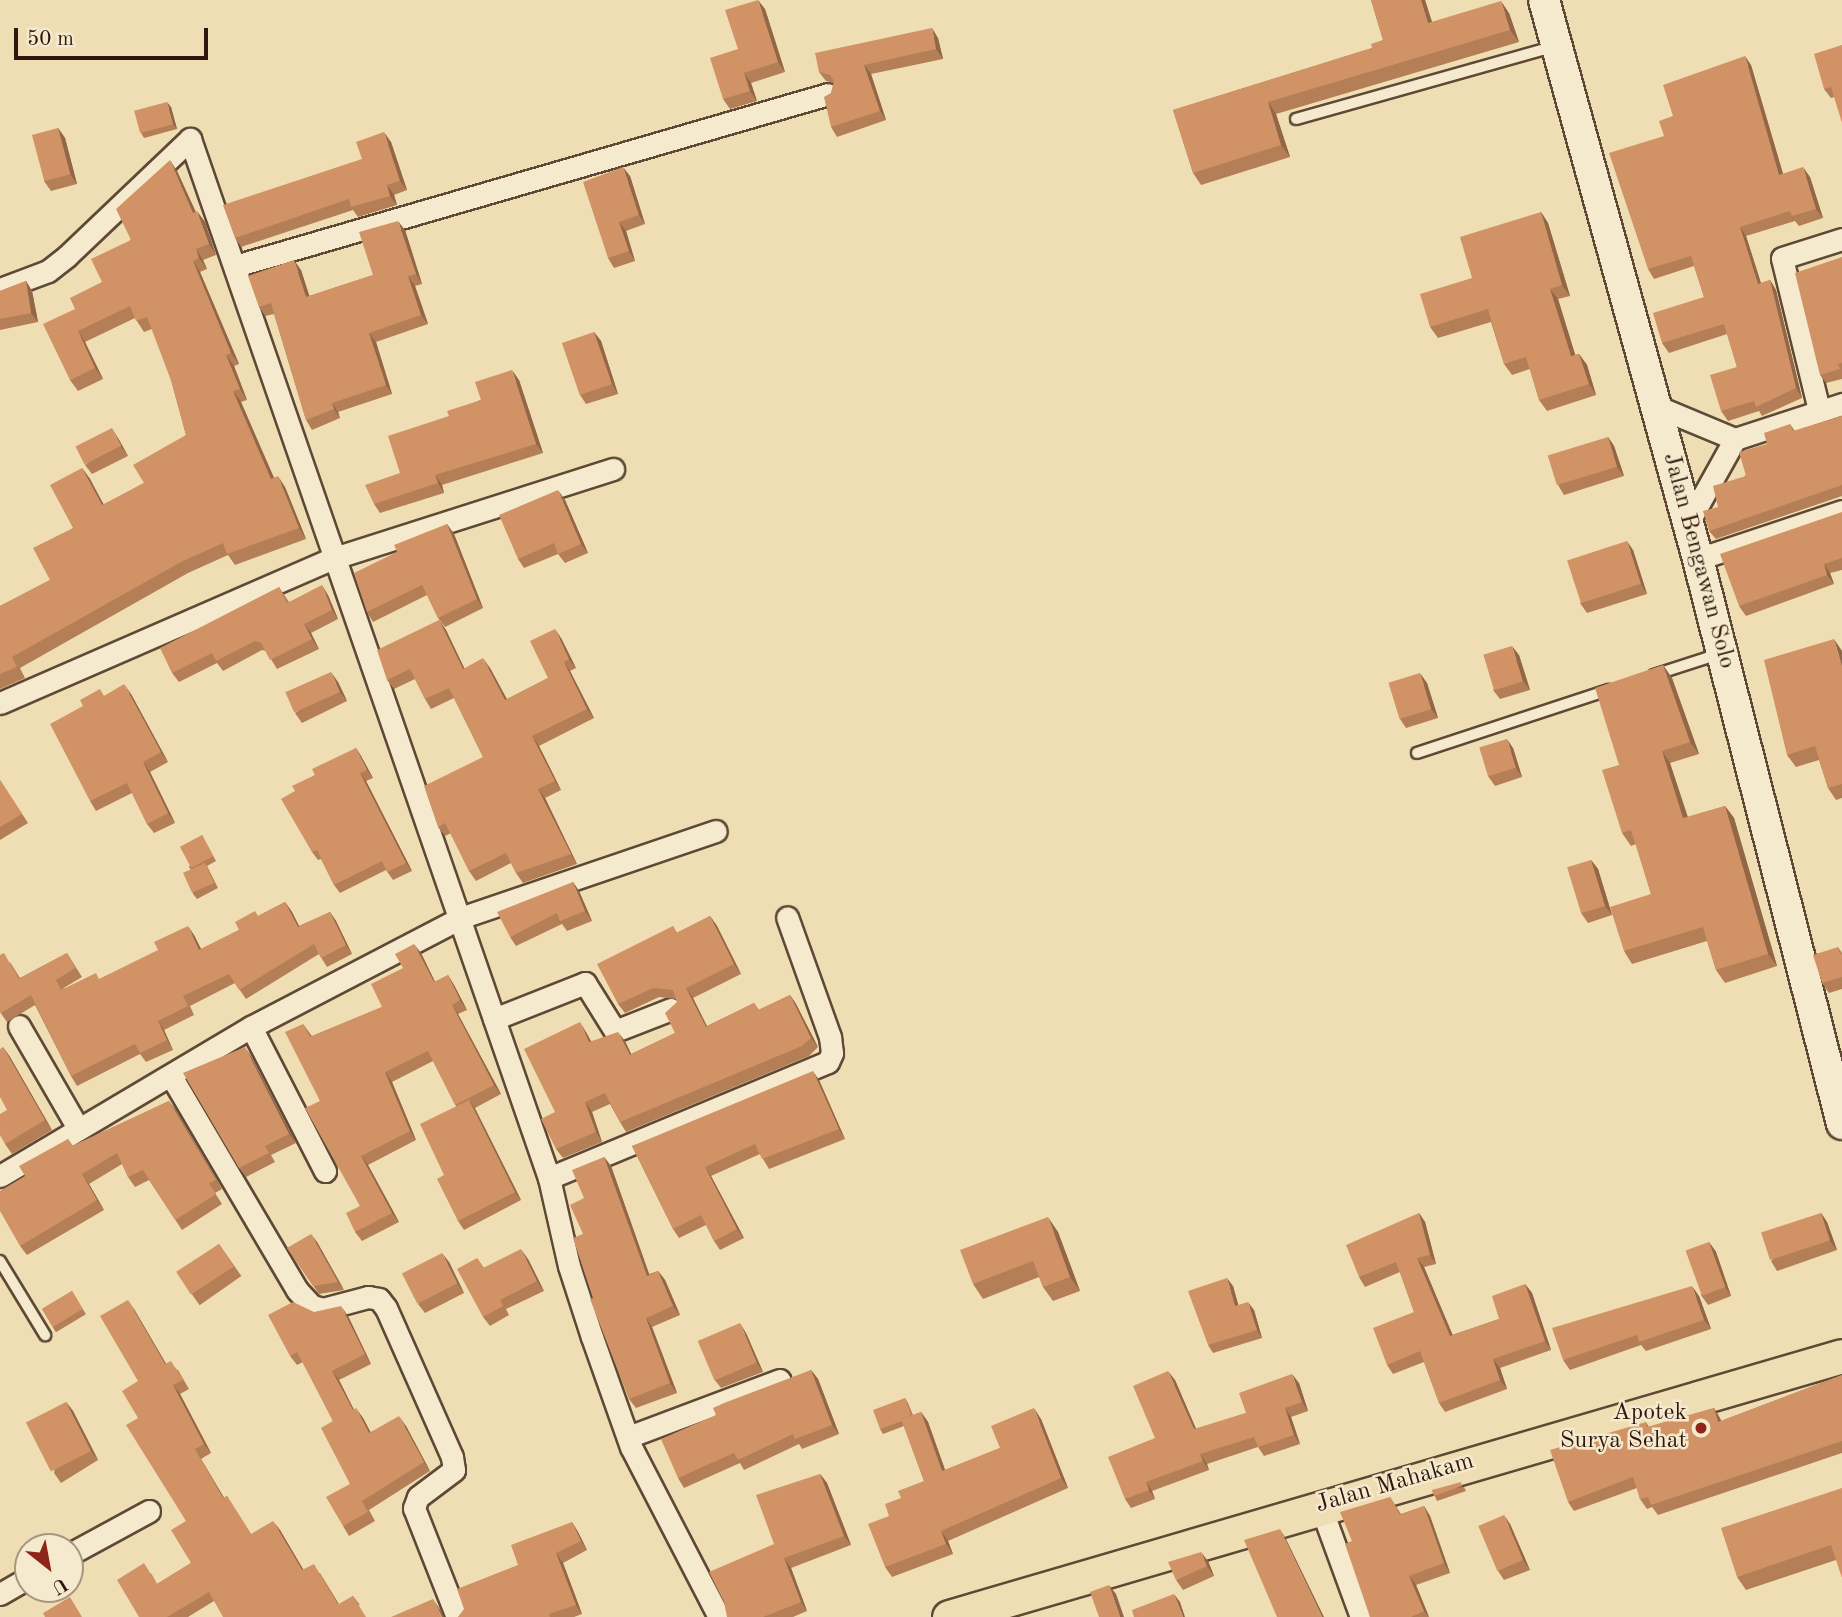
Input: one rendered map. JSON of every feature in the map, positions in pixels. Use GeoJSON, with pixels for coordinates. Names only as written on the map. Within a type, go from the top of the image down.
{"type":"FeatureCollection","features":[{"type":"Feature","properties":{"kind":"main road","name":"Jalan Bengawan Solo"},"geometry":{"type":"LineString","coordinates":[[1544,0],[1658,407],[1842,1125]]}},
{"type":"Feature","properties":{"kind":"main road","name":"Jalan Mahakam"},"geometry":{"type":"LineString","coordinates":[[949,1617],[1320,1505],[1842,1356]]}},
{"type":"Feature","properties":{"kind":"street"},"geometry":{"type":"LineString","coordinates":[[235,266],[828,93]]}},
{"type":"Feature","properties":{"kind":"street"},"geometry":{"type":"LineString","coordinates":[[0,289],[48,271],[190,139],[550,1178],[569,1266],[628,1437],[719,1617]]}},
{"type":"Feature","properties":{"kind":"street"},"geometry":{"type":"LineString","coordinates":[[1819,410],[1783,258],[1842,239]]}},
{"type":"Feature","properties":{"kind":"street"},"geometry":{"type":"LineString","coordinates":[[1658,407],[1735,439],[1842,404]]}},
{"type":"Feature","properties":{"kind":"street"},"geometry":{"type":"LineString","coordinates":[[1688,523],[1735,439]]}},
{"type":"Feature","properties":{"kind":"street"},"geometry":{"type":"LineString","coordinates":[[0,703],[334,558],[613,469]]}},
{"type":"Feature","properties":{"kind":"street"},"geometry":{"type":"LineString","coordinates":[[1698,559],[1842,511]]}},
{"type":"Feature","properties":{"kind":"street"},"geometry":{"type":"LineString","coordinates":[[0,1176],[251,1027],[460,918],[716,831]]}},
{"type":"Feature","properties":{"kind":"street"},"geometry":{"type":"LineString","coordinates":[[550,1178],[828,1062],[832,1053],[830,1037],[787,917]]}},
{"type":"Feature","properties":{"kind":"street"},"geometry":{"type":"LineString","coordinates":[[494,1018],[585,982],[614,1031],[671,1009]]}},
{"type":"Feature","properties":{"kind":"street"},"geometry":{"type":"LineString","coordinates":[[19,1026],[78,1128]]}},
{"type":"Feature","properties":{"kind":"street"},"geometry":{"type":"LineString","coordinates":[[251,1027],[324,1171]]}},
{"type":"Feature","properties":{"kind":"street"},"geometry":{"type":"LineString","coordinates":[[171,1076],[234,1191],[297,1290],[312,1306],[323,1308],[368,1297],[379,1299],[386,1308],[452,1457],[454,1470],[418,1497],[414,1507],[457,1617]]}},
{"type":"Feature","properties":{"kind":"street"},"geometry":{"type":"LineString","coordinates":[[628,1437],[780,1380]]}},
{"type":"Feature","properties":{"kind":"street"},"geometry":{"type":"LineString","coordinates":[[1320,1505],[1361,1617]]}},
{"type":"Feature","properties":{"kind":"street"},"geometry":{"type":"LineString","coordinates":[[84,1547],[149,1511]]}},
{"type":"Feature","properties":{"kind":"lane"},"geometry":{"type":"LineString","coordinates":[[1296,119],[1557,45]]}},
{"type":"Feature","properties":{"kind":"lane"},"geometry":{"type":"LineString","coordinates":[[1642,679],[1722,653]]}},
{"type":"Feature","properties":{"kind":"lane"},"geometry":{"type":"LineString","coordinates":[[1417,753],[1616,688]]}},
{"type":"Feature","properties":{"kind":"lane"},"geometry":{"type":"LineString","coordinates":[[0,1261],[45,1335]]}},
{"type":"Feature","properties":{"kind":"building"},"geometry":{"type":"Polygon","coordinates":[[[758,0],[778,62],[744,73],[750,91],[723,99],[710,58],[738,49],[725,10],[758,0]]]}},
{"type":"Feature","properties":{"kind":"building"},"geometry":{"type":"Polygon","coordinates":[[[1371,0],[1421,0],[1428,23],[1501,1],[1510,30],[1268,102],[1281,145],[1193,173],[1173,110],[1372,48],[1371,44],[1383,40],[1371,0]]]}},
{"type":"Feature","properties":{"kind":"building"},"geometry":{"type":"Polygon","coordinates":[[[932,28],[936,49],[864,65],[880,111],[831,127],[824,97],[831,93],[834,81],[830,75],[819,72],[815,53],[932,28]]]}},
{"type":"Feature","properties":{"kind":"building"},"geometry":{"type":"Polygon","coordinates":[[[1842,45],[1842,123],[1831,87],[1824,89],[1814,54],[1842,45]]]}},
{"type":"Feature","properties":{"kind":"building"},"geometry":{"type":"Polygon","coordinates":[[[1745,56],[1779,175],[1803,167],[1816,209],[1792,216],[1790,211],[1740,227],[1758,284],[1770,280],[1796,388],[1756,407],[1754,401],[1721,411],[1710,375],[1737,367],[1724,324],[1662,343],[1653,313],[1704,297],[1691,256],[1648,269],[1609,153],[1664,136],[1659,121],[1673,116],[1663,85],[1745,56]]]}},
{"type":"Feature","properties":{"kind":"building"},"geometry":{"type":"Polygon","coordinates":[[[167,102],[173,124],[140,133],[134,111],[167,102]]]}},
{"type":"Feature","properties":{"kind":"building"},"geometry":{"type":"Polygon","coordinates":[[[58,128],[70,174],[44,181],[32,135],[58,128]]]}},
{"type":"Feature","properties":{"kind":"building"},"geometry":{"type":"Polygon","coordinates":[[[384,132],[400,181],[387,185],[390,196],[351,207],[349,199],[235,238],[223,205],[362,159],[356,142],[384,132]]]}},
{"type":"Feature","properties":{"kind":"building"},"geometry":{"type":"Polygon","coordinates":[[[170,160],[193,213],[197,211],[209,244],[196,249],[199,258],[193,261],[231,353],[226,355],[240,389],[233,391],[271,479],[278,476],[299,528],[227,554],[223,543],[181,562],[12,657],[17,667],[0,674],[0,606],[50,580],[33,548],[73,528],[50,485],[82,468],[102,505],[144,483],[133,465],[186,435],[171,380],[147,317],[136,321],[130,306],[78,331],[95,368],[70,380],[43,324],[75,309],[70,298],[102,282],[91,259],[131,240],[116,209],[170,160]]]}},
{"type":"Feature","properties":{"kind":"building"},"geometry":{"type":"Polygon","coordinates":[[[623,167],[639,215],[619,222],[629,251],[608,258],[583,182],[623,167]]]}},
{"type":"Feature","properties":{"kind":"building"},"geometry":{"type":"Polygon","coordinates":[[[1541,212],[1562,285],[1550,289],[1571,356],[1579,354],[1589,384],[1539,400],[1526,357],[1504,364],[1488,309],[1430,327],[1420,294],[1472,278],[1460,237],[1541,212]]]}},
{"type":"Feature","properties":{"kind":"building"},"geometry":{"type":"Polygon","coordinates":[[[398,221],[416,274],[408,276],[421,315],[369,333],[386,385],[332,403],[334,409],[306,420],[271,303],[259,307],[248,276],[294,260],[306,297],[373,275],[359,232],[398,221]]]}},
{"type":"Feature","properties":{"kind":"building"},"geometry":{"type":"Polygon","coordinates":[[[1842,257],[1842,363],[1838,364],[1840,369],[1820,375],[1795,273],[1842,257]]]}},
{"type":"Feature","properties":{"kind":"building"},"geometry":{"type":"Polygon","coordinates":[[[26,281],[31,313],[0,319],[0,291],[26,281]]]}},
{"type":"Feature","properties":{"kind":"building"},"geometry":{"type":"Polygon","coordinates":[[[594,332],[612,384],[580,395],[562,343],[594,332]]]}},
{"type":"Feature","properties":{"kind":"building"},"geometry":{"type":"Polygon","coordinates":[[[512,370],[536,444],[435,475],[438,483],[374,504],[365,485],[400,473],[388,436],[449,416],[447,411],[481,400],[475,382],[512,370]]]}},
{"type":"Feature","properties":{"kind":"building"},"geometry":{"type":"Polygon","coordinates":[[[1842,416],[1842,485],[1709,531],[1703,511],[1718,507],[1713,486],[1746,476],[1739,452],[1767,444],[1764,433],[1790,424],[1793,431],[1842,416]]]}},
{"type":"Feature","properties":{"kind":"building"},"geometry":{"type":"Polygon","coordinates":[[[112,428],[121,446],[85,464],[75,447],[112,428]]]}},
{"type":"Feature","properties":{"kind":"building"},"geometry":{"type":"Polygon","coordinates":[[[1608,437],[1617,467],[1557,485],[1548,455],[1608,437]]]}},
{"type":"Feature","properties":{"kind":"building"},"geometry":{"type":"Polygon","coordinates":[[[558,490],[581,544],[558,554],[554,543],[518,559],[499,515],[558,490]]]}},
{"type":"Feature","properties":{"kind":"building"},"geometry":{"type":"Polygon","coordinates":[[[1842,512],[1842,558],[1824,564],[1827,575],[1739,606],[1720,554],[1842,512]]]}},
{"type":"Feature","properties":{"kind":"building"},"geometry":{"type":"Polygon","coordinates":[[[447,524],[477,599],[438,618],[422,585],[367,612],[354,573],[397,552],[394,545],[447,524]]]}},
{"type":"Feature","properties":{"kind":"building"},"geometry":{"type":"Polygon","coordinates":[[[1627,541],[1641,584],[1581,603],[1567,560],[1627,541]]]}},
{"type":"Feature","properties":{"kind":"building"},"geometry":{"type":"Polygon","coordinates":[[[322,585],[332,610],[304,624],[312,639],[270,660],[261,643],[255,641],[216,661],[212,653],[172,673],[160,648],[279,587],[287,603],[322,585]]]}},
{"type":"Feature","properties":{"kind":"building"},"geometry":{"type":"Polygon","coordinates":[[[439,620],[463,669],[483,658],[505,700],[548,678],[530,641],[555,629],[569,659],[564,662],[587,709],[532,736],[555,781],[538,789],[571,854],[516,873],[506,853],[469,871],[445,823],[438,827],[424,786],[483,757],[449,688],[425,699],[410,669],[387,680],[377,650],[439,620]]]}},
{"type":"Feature","properties":{"kind":"building"},"geometry":{"type":"Polygon","coordinates":[[[1834,639],[1842,666],[1842,784],[1828,788],[1815,746],[1787,755],[1764,660],[1834,639]]]}},
{"type":"Feature","properties":{"kind":"building"},"geometry":{"type":"Polygon","coordinates":[[[1512,646],[1523,681],[1494,690],[1483,655],[1512,646]]]}},
{"type":"Feature","properties":{"kind":"building"},"geometry":{"type":"Polygon","coordinates":[[[1663,665],[1690,742],[1662,751],[1683,818],[1725,806],[1768,954],[1716,970],[1703,927],[1624,951],[1610,907],[1651,894],[1631,830],[1622,833],[1602,770],[1619,765],[1595,688],[1663,665]]]}},
{"type":"Feature","properties":{"kind":"building"},"geometry":{"type":"Polygon","coordinates":[[[331,672],[340,692],[294,712],[285,692],[331,672]]]}},
{"type":"Feature","properties":{"kind":"building"},"geometry":{"type":"Polygon","coordinates":[[[1420,673],[1431,709],[1400,719],[1388,683],[1420,673]]]}},
{"type":"Feature","properties":{"kind":"building"},"geometry":{"type":"Polygon","coordinates":[[[124,684],[161,752],[143,762],[168,813],[147,824],[127,783],[90,801],[50,724],[83,706],[80,700],[100,689],[104,696],[124,684]]]}},
{"type":"Feature","properties":{"kind":"building"},"geometry":{"type":"Polygon","coordinates":[[[1507,739],[1516,768],[1488,776],[1479,747],[1507,739]]]}},
{"type":"Feature","properties":{"kind":"building"},"geometry":{"type":"Polygon","coordinates":[[[356,748],[367,770],[360,773],[406,863],[387,872],[382,861],[334,885],[317,850],[312,852],[281,799],[295,791],[292,786],[315,775],[312,769],[356,748]]]}},
{"type":"Feature","properties":{"kind":"building"},"geometry":{"type":"Polygon","coordinates":[[[0,780],[22,814],[0,827],[0,780]]]}},
{"type":"Feature","properties":{"kind":"building"},"geometry":{"type":"Polygon","coordinates":[[[202,835],[213,856],[191,868],[180,847],[202,835]]]}},
{"type":"Feature","properties":{"kind":"building"},"geometry":{"type":"Polygon","coordinates":[[[1591,860],[1605,906],[1581,913],[1567,867],[1591,860]]]}},
{"type":"Feature","properties":{"kind":"building"},"geometry":{"type":"Polygon","coordinates":[[[205,863],[214,883],[192,893],[183,873],[205,863]]]}},
{"type":"Feature","properties":{"kind":"building"},"geometry":{"type":"Polygon","coordinates":[[[573,882],[585,911],[560,921],[557,913],[510,937],[497,912],[573,882]]]}},
{"type":"Feature","properties":{"kind":"building"},"geometry":{"type":"Polygon","coordinates":[[[285,902],[298,927],[330,912],[346,945],[321,958],[314,944],[239,990],[229,974],[183,996],[188,1006],[158,1021],[167,1040],[140,1053],[135,1044],[71,1076],[31,995],[0,1012],[0,955],[4,953],[19,979],[67,953],[75,968],[56,980],[61,990],[96,973],[99,979],[158,950],[154,942],[188,926],[199,950],[239,930],[235,922],[255,911],[258,916],[285,902]]]}},
{"type":"Feature","properties":{"kind":"building"},"geometry":{"type":"Polygon","coordinates":[[[710,916],[734,964],[686,988],[706,1027],[754,1003],[758,1010],[790,995],[811,1038],[802,1046],[620,1122],[605,1093],[585,1102],[596,1132],[556,1149],[541,1119],[555,1112],[524,1049],[580,1022],[589,1042],[618,1032],[630,1055],[675,1033],[665,1013],[677,1002],[673,990],[653,988],[618,1004],[597,964],[673,926],[676,933],[710,916]]]}},
{"type":"Feature","properties":{"kind":"building"},"geometry":{"type":"Polygon","coordinates":[[[414,944],[434,982],[448,975],[460,1000],[452,1005],[494,1085],[455,1105],[428,1051],[385,1072],[410,1131],[361,1156],[392,1213],[355,1232],[346,1213],[360,1206],[305,1108],[320,1101],[285,1032],[303,1024],[310,1037],[382,1007],[371,984],[403,968],[395,954],[414,944]]]}},
{"type":"Feature","properties":{"kind":"building"},"geometry":{"type":"Polygon","coordinates":[[[1838,947],[1840,954],[1842,953],[1842,977],[1822,983],[1813,955],[1838,947]]]}},
{"type":"Feature","properties":{"kind":"building"},"geometry":{"type":"Polygon","coordinates":[[[3,1047],[45,1120],[5,1144],[0,1135],[0,1114],[7,1110],[0,1097],[0,1049],[3,1047]]]}},
{"type":"Feature","properties":{"kind":"building"},"geometry":{"type":"Polygon","coordinates":[[[245,1047],[289,1134],[265,1146],[269,1153],[239,1168],[183,1073],[245,1047]]]}},
{"type":"Feature","properties":{"kind":"building"},"geometry":{"type":"Polygon","coordinates":[[[813,1071],[839,1129],[762,1159],[755,1144],[705,1167],[737,1229],[714,1241],[701,1215],[673,1229],[632,1146],[813,1071]]]}},
{"type":"Feature","properties":{"kind":"building"},"geometry":{"type":"Polygon","coordinates":[[[469,1100],[515,1192],[458,1221],[437,1179],[444,1175],[420,1124],[469,1100]]]}},
{"type":"Feature","properties":{"kind":"building"},"geometry":{"type":"Polygon","coordinates":[[[169,1101],[216,1180],[209,1183],[216,1194],[175,1220],[143,1170],[128,1177],[117,1153],[82,1174],[97,1200],[20,1246],[0,1211],[0,1191],[25,1176],[19,1166],[68,1139],[72,1146],[169,1101]]]}},
{"type":"Feature","properties":{"kind":"building"},"geometry":{"type":"Polygon","coordinates":[[[604,1157],[647,1276],[658,1271],[673,1306],[646,1318],[670,1383],[629,1399],[590,1299],[593,1298],[573,1238],[583,1234],[570,1205],[584,1198],[572,1170],[604,1157]]]}},
{"type":"Feature","properties":{"kind":"building"},"geometry":{"type":"Polygon","coordinates":[[[1419,1213],[1430,1255],[1417,1258],[1450,1336],[1499,1319],[1492,1296],[1525,1284],[1545,1341],[1493,1359],[1500,1380],[1439,1403],[1420,1351],[1387,1365],[1373,1328],[1414,1312],[1396,1262],[1359,1277],[1346,1245],[1419,1213]]]}},
{"type":"Feature","properties":{"kind":"building"},"geometry":{"type":"Polygon","coordinates":[[[1821,1213],[1830,1241],[1770,1260],[1761,1232],[1821,1213]]]}},
{"type":"Feature","properties":{"kind":"building"},"geometry":{"type":"Polygon","coordinates":[[[1048,1217],[1070,1277],[1043,1287],[1033,1261],[973,1284],[960,1250],[1048,1217]]]}},
{"type":"Feature","properties":{"kind":"building"},"geometry":{"type":"Polygon","coordinates":[[[311,1234],[338,1282],[313,1286],[287,1248],[311,1234]]]}},
{"type":"Feature","properties":{"kind":"building"},"geometry":{"type":"Polygon","coordinates":[[[1709,1242],[1725,1287],[1702,1296],[1686,1251],[1709,1242]]]}},
{"type":"Feature","properties":{"kind":"building"},"geometry":{"type":"Polygon","coordinates":[[[219,1244],[234,1267],[191,1294],[176,1272],[219,1244]]]}},
{"type":"Feature","properties":{"kind":"building"},"geometry":{"type":"Polygon","coordinates":[[[521,1249],[537,1281],[500,1300],[503,1306],[483,1317],[457,1269],[477,1258],[483,1268],[521,1249]]]}},
{"type":"Feature","properties":{"kind":"building"},"geometry":{"type":"Polygon","coordinates":[[[442,1253],[457,1283],[417,1304],[402,1273],[442,1253]]]}},
{"type":"Feature","properties":{"kind":"building"},"geometry":{"type":"Polygon","coordinates":[[[1227,1278],[1235,1306],[1248,1302],[1257,1330],[1208,1345],[1188,1291],[1227,1278]]]}},
{"type":"Feature","properties":{"kind":"building"},"geometry":{"type":"Polygon","coordinates":[[[1692,1286],[1704,1320],[1639,1342],[1637,1335],[1563,1360],[1552,1328],[1692,1286]]]}},
{"type":"Feature","properties":{"kind":"building"},"geometry":{"type":"Polygon","coordinates":[[[72,1291],[83,1309],[53,1327],[42,1309],[72,1291]]]}},
{"type":"Feature","properties":{"kind":"building"},"geometry":{"type":"Polygon","coordinates":[[[128,1300],[165,1364],[171,1361],[183,1380],[173,1385],[204,1444],[195,1449],[223,1498],[227,1496],[251,1534],[273,1521],[302,1570],[314,1564],[338,1605],[353,1596],[366,1617],[223,1617],[209,1592],[167,1617],[139,1617],[117,1580],[144,1563],[157,1584],[191,1563],[171,1530],[186,1521],[126,1425],[138,1418],[122,1391],[138,1381],[100,1316],[128,1300]]]}},
{"type":"Feature","properties":{"kind":"building"},"geometry":{"type":"Polygon","coordinates":[[[293,1302],[314,1312],[341,1306],[365,1354],[332,1371],[369,1433],[399,1416],[424,1462],[362,1501],[368,1512],[343,1526],[326,1497],[350,1484],[321,1428],[333,1421],[297,1352],[290,1356],[268,1315],[293,1302]]]}},
{"type":"Feature","properties":{"kind":"building"},"geometry":{"type":"Polygon","coordinates":[[[740,1323],[757,1363],[714,1381],[698,1341],[740,1323]]]}},
{"type":"Feature","properties":{"kind":"building"},"geometry":{"type":"Polygon","coordinates":[[[811,1370],[832,1425],[795,1439],[793,1434],[738,1460],[734,1453],[678,1478],[661,1439],[716,1415],[713,1408],[811,1370]]]}},
{"type":"Feature","properties":{"kind":"building"},"geometry":{"type":"Polygon","coordinates":[[[1168,1371],[1194,1429],[1246,1413],[1239,1393],[1292,1374],[1302,1402],[1285,1408],[1294,1435],[1258,1447],[1254,1437],[1200,1454],[1203,1461],[1146,1482],[1149,1490],[1125,1499],[1108,1457],[1155,1438],[1133,1386],[1168,1371]]]}},
{"type":"Feature","properties":{"kind":"building"},"geometry":{"type":"Polygon","coordinates":[[[1842,1375],[1842,1441],[1651,1505],[1648,1497],[1640,1499],[1633,1477],[1568,1502],[1550,1450],[1646,1422],[1647,1427],[1714,1408],[1718,1422],[1842,1375]]]}},
{"type":"Feature","properties":{"kind":"building"},"geometry":{"type":"Polygon","coordinates":[[[905,1398],[911,1415],[880,1429],[873,1410],[905,1398]]]}},
{"type":"Feature","properties":{"kind":"building"},"geometry":{"type":"Polygon","coordinates":[[[66,1402],[91,1451],[51,1471],[26,1422],[66,1402]]]}},
{"type":"Feature","properties":{"kind":"building"},"geometry":{"type":"Polygon","coordinates":[[[1034,1408],[1061,1478],[941,1531],[946,1544],[885,1567],[868,1524],[889,1516],[885,1504],[901,1498],[898,1491],[924,1481],[901,1419],[921,1412],[942,1471],[1000,1448],[991,1426],[1034,1408]]]}},
{"type":"Feature","properties":{"kind":"building"},"geometry":{"type":"Polygon","coordinates":[[[820,1474],[844,1536],[784,1558],[801,1602],[763,1617],[727,1617],[724,1602],[709,1572],[774,1544],[756,1495],[820,1474]]]}},
{"type":"Feature","properties":{"kind":"building"},"geometry":{"type":"Polygon","coordinates":[[[1461,1482],[1462,1486],[1434,1496],[1432,1490],[1461,1482]]]}},
{"type":"Feature","properties":{"kind":"building"},"geometry":{"type":"Polygon","coordinates":[[[1842,1488],[1842,1578],[1831,1545],[1737,1577],[1721,1528],[1842,1488]]]}},
{"type":"Feature","properties":{"kind":"building"},"geometry":{"type":"Polygon","coordinates":[[[1390,1497],[1400,1515],[1424,1506],[1444,1563],[1409,1576],[1424,1611],[1411,1617],[1370,1617],[1345,1544],[1352,1541],[1340,1512],[1390,1497]]]}},
{"type":"Feature","properties":{"kind":"building"},"geometry":{"type":"Polygon","coordinates":[[[1504,1515],[1523,1560],[1497,1571],[1478,1526],[1504,1515]]]}},
{"type":"Feature","properties":{"kind":"building"},"geometry":{"type":"Polygon","coordinates":[[[572,1522],[581,1541],[556,1553],[576,1605],[549,1614],[550,1617],[458,1617],[464,1609],[457,1589],[518,1565],[511,1545],[572,1522]]]}},
{"type":"Feature","properties":{"kind":"building"},"geometry":{"type":"Polygon","coordinates":[[[1280,1529],[1322,1617],[1277,1617],[1244,1540],[1280,1529]]]}},
{"type":"Feature","properties":{"kind":"building"},"geometry":{"type":"Polygon","coordinates":[[[1201,1552],[1207,1566],[1176,1580],[1168,1562],[1201,1552]]]}},
{"type":"Feature","properties":{"kind":"building"},"geometry":{"type":"Polygon","coordinates":[[[1109,1585],[1120,1617],[1099,1617],[1090,1592],[1109,1585]]]}},
{"type":"Feature","properties":{"kind":"building"},"geometry":{"type":"Polygon","coordinates":[[[1174,1594],[1183,1617],[1134,1617],[1132,1610],[1174,1594]]]}},
{"type":"Feature","properties":{"kind":"building"},"geometry":{"type":"Polygon","coordinates":[[[433,1599],[442,1617],[391,1617],[433,1599]]]}},
{"type":"Feature","properties":{"kind":"building"},"geometry":{"type":"Polygon","coordinates":[[[60,1603],[74,1603],[82,1617],[45,1617],[43,1613],[60,1603]]]}},
{"type":"Feature","properties":{"kind":"place","name":"Apotek Surya Sehat"},"geometry":{"type":"Point","coordinates":[1701,1428]}}]}
